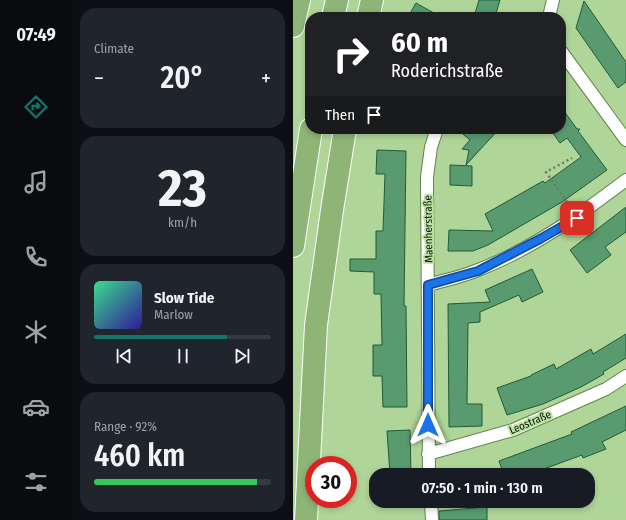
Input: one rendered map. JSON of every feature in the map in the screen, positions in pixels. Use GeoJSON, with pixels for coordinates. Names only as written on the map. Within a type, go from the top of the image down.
{"type":"FeatureCollection","features":[{"type":"Feature","properties":{"kind":"highway"},"geometry":{"type":"LineString","coordinates":[[293,26],[299,0]]}},
{"type":"Feature","properties":{"kind":"highway"},"geometry":{"type":"LineString","coordinates":[[334,12],[337,0]]}},
{"type":"Feature","properties":{"kind":"highway"},"geometry":{"type":"LineString","coordinates":[[369,12],[372,0]]}},
{"type":"Feature","properties":{"kind":"highway"},"geometry":{"type":"LineString","coordinates":[[293,246],[310,134]]}},
{"type":"Feature","properties":{"kind":"highway"},"geometry":{"type":"LineString","coordinates":[[306,520],[317,325],[332,210],[344,134]]}},
{"type":"Feature","properties":{"kind":"street"},"geometry":{"type":"LineString","coordinates":[[550,12],[553,0]]}},
{"type":"Feature","properties":{"kind":"street"},"geometry":{"type":"LineString","coordinates":[[566,58],[626,140]]}},
{"type":"Feature","properties":{"kind":"street","name":"Maenherstraße"},"geometry":{"type":"LineString","coordinates":[[429,468],[427,177],[431,148],[435,134]]}},
{"type":"Feature","properties":{"kind":"street"},"geometry":{"type":"LineString","coordinates":[[428,285],[478,271],[540,239],[577,218],[626,180]]}},
{"type":"Feature","properties":{"kind":"street","name":"Leostraße"},"geometry":{"type":"LineString","coordinates":[[428,454],[513,430],[606,389],[626,376]]}},
{"type":"Feature","properties":{"kind":"street"},"geometry":{"type":"LineString","coordinates":[[431,508],[432,520]]}},
{"type":"Feature","properties":{"kind":"path"},"geometry":{"type":"LineString","coordinates":[[572,158],[546,172],[577,218]]}},
{"type":"Feature","properties":{"kind":"building"},"geometry":{"type":"Polygon","coordinates":[[[479,0],[500,0],[496,12],[475,12],[479,0]]]}},
{"type":"Feature","properties":{"kind":"building"},"geometry":{"type":"Polygon","coordinates":[[[584,1],[626,62],[626,82],[618,88],[576,28],[584,1]]]}},
{"type":"Feature","properties":{"kind":"building"},"geometry":{"type":"Polygon","coordinates":[[[416,3],[432,12],[411,12],[416,3]]]}},
{"type":"Feature","properties":{"kind":"building"},"geometry":{"type":"Polygon","coordinates":[[[566,114],[577,129],[580,129],[578,131],[607,170],[562,202],[488,245],[473,251],[448,251],[449,230],[493,231],[485,214],[543,181],[545,183],[581,157],[567,138],[560,143],[554,134],[566,134],[566,114]]]}},
{"type":"Feature","properties":{"kind":"building"},"geometry":{"type":"Polygon","coordinates":[[[463,134],[494,134],[466,165],[469,150],[462,149],[470,140],[463,134]]]}},
{"type":"Feature","properties":{"kind":"building"},"geometry":{"type":"Polygon","coordinates":[[[377,150],[406,151],[404,306],[406,306],[407,407],[383,407],[382,376],[373,376],[373,345],[382,345],[381,294],[374,294],[374,272],[350,271],[350,259],[376,259],[376,231],[383,231],[385,174],[376,174],[377,150]]]}},
{"type":"Feature","properties":{"kind":"building"},"geometry":{"type":"Polygon","coordinates":[[[450,165],[472,166],[472,186],[450,185],[450,165]]]}},
{"type":"Feature","properties":{"kind":"building"},"geometry":{"type":"Polygon","coordinates":[[[626,207],[626,232],[605,247],[611,255],[587,273],[570,250],[626,207]]]}},
{"type":"Feature","properties":{"kind":"building"},"geometry":{"type":"Polygon","coordinates":[[[532,269],[543,292],[522,302],[519,295],[480,312],[480,322],[468,323],[467,404],[482,404],[482,426],[449,427],[448,304],[490,302],[485,290],[532,269]]]}},
{"type":"Feature","properties":{"kind":"building"},"geometry":{"type":"Polygon","coordinates":[[[626,334],[626,358],[603,372],[604,374],[581,387],[543,404],[507,415],[497,388],[531,376],[554,364],[556,369],[591,349],[593,354],[626,334]]]}},
{"type":"Feature","properties":{"kind":"building"},"geometry":{"type":"Polygon","coordinates":[[[626,406],[626,430],[602,442],[606,449],[583,458],[582,455],[547,468],[502,468],[499,461],[572,434],[571,432],[626,406]]]}},
{"type":"Feature","properties":{"kind":"building"},"geometry":{"type":"Polygon","coordinates":[[[410,430],[411,468],[390,468],[387,431],[410,430]]]}},
{"type":"Feature","properties":{"kind":"building"},"geometry":{"type":"Polygon","coordinates":[[[487,508],[487,520],[439,520],[439,511],[487,508]]]}},
{"type":"Feature","properties":{"kind":"route"},"geometry":{"type":"LineString","coordinates":[[428,425],[428,285],[478,271],[577,218]]}}]}
